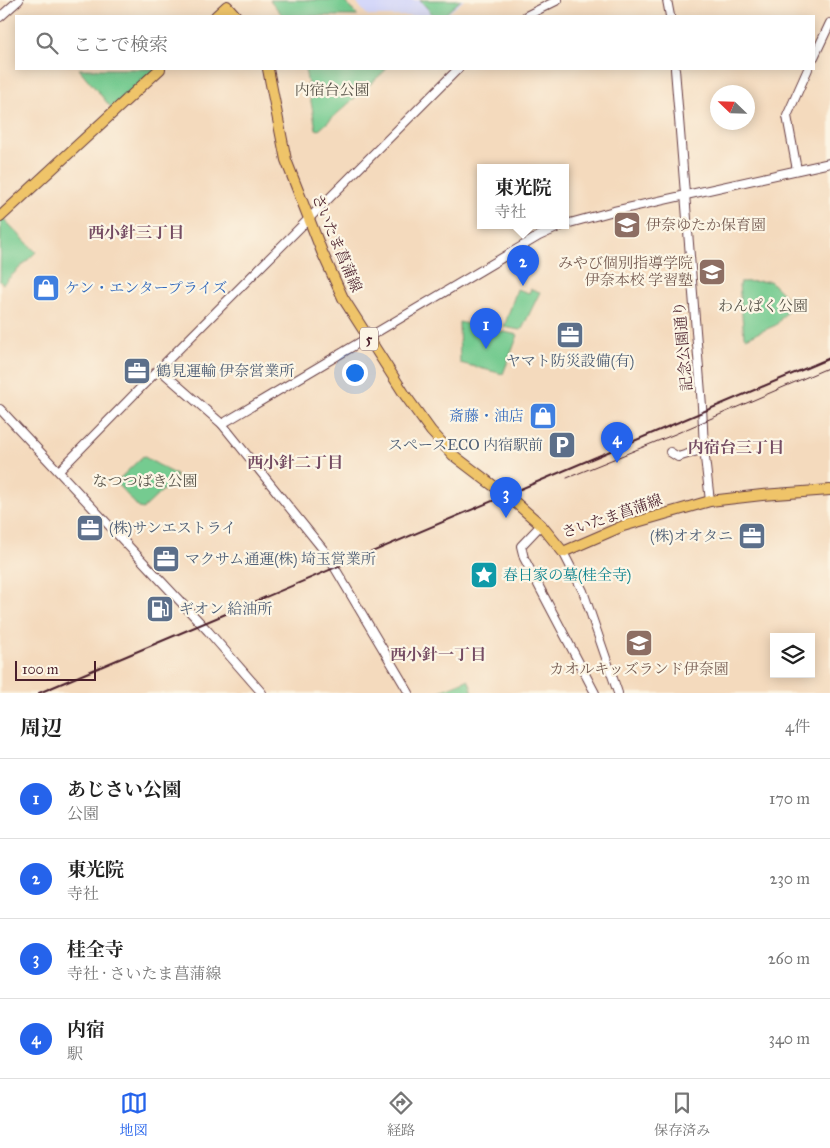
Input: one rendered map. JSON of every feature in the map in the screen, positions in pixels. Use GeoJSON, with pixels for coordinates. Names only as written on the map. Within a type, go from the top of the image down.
{"type":"FeatureCollection","features":[{"type":"Feature","properties":{"kind":"main road"},"geometry":{"type":"LineString","coordinates":[[217,15],[230,3],[236,15]]}},
{"type":"Feature","properties":{"kind":"main road"},"geometry":{"type":"LineString","coordinates":[[0,217],[159,70]]}},
{"type":"Feature","properties":{"kind":"main road","name":"さいたま菖蒲線"},"geometry":{"type":"LineString","coordinates":[[268,70],[286,160],[336,286],[367,337],[418,415],[436,437],[453,455],[516,503],[541,525],[563,552],[623,526],[710,501],[762,494],[830,490]]}},
{"type":"Feature","properties":{"kind":"street"},"geometry":{"type":"LineString","coordinates":[[0,17],[19,0]]}},
{"type":"Feature","properties":{"kind":"street"},"geometry":{"type":"LineString","coordinates":[[528,15],[558,0]]}},
{"type":"Feature","properties":{"kind":"street"},"geometry":{"type":"LineString","coordinates":[[668,0],[670,15]]}},
{"type":"Feature","properties":{"kind":"street"},"geometry":{"type":"LineString","coordinates":[[815,55],[830,23]]}},
{"type":"Feature","properties":{"kind":"street"},"geometry":{"type":"LineString","coordinates":[[59,471],[457,70]]}},
{"type":"Feature","properties":{"kind":"street","name":"記念公園通り"},"geometry":{"type":"LineString","coordinates":[[675,70],[704,449],[710,501]]}},
{"type":"Feature","properties":{"kind":"street"},"geometry":{"type":"LineString","coordinates":[[797,170],[787,116],[808,70]]}},
{"type":"Feature","properties":{"kind":"street"},"geometry":{"type":"LineString","coordinates":[[569,223],[830,163]]}},
{"type":"Feature","properties":{"kind":"street"},"geometry":{"type":"LineString","coordinates":[[222,424],[554,229]]}},
{"type":"Feature","properties":{"kind":"street"},"geometry":{"type":"LineString","coordinates":[[159,369],[222,424],[326,553],[408,693]]}},
{"type":"Feature","properties":{"kind":"street"},"geometry":{"type":"LineString","coordinates":[[0,409],[208,631],[262,693]]}},
{"type":"Feature","properties":{"kind":"street"},"geometry":{"type":"LineString","coordinates":[[670,452],[678,457],[704,449]]}},
{"type":"Feature","properties":{"kind":"street"},"geometry":{"type":"LineString","coordinates":[[541,525],[521,546],[524,558],[595,693]]}},
{"type":"Feature","properties":{"kind":"street"},"geometry":{"type":"LineString","coordinates":[[563,552],[583,592],[618,693]]}},
{"type":"Feature","properties":{"kind":"shaded area"},"geometry":{"type":"Polygon","coordinates":[[[354,0],[464,0],[446,15],[367,15],[354,0]]]}},
{"type":"Feature","properties":{"kind":"green space"},"geometry":{"type":"Polygon","coordinates":[[[270,0],[343,0],[357,15],[282,15],[270,0]]]}},
{"type":"Feature","properties":{"kind":"green space"},"geometry":{"type":"Polygon","coordinates":[[[420,0],[461,0],[444,15],[433,15],[420,0]]]}},
{"type":"Feature","properties":{"kind":"green space"},"geometry":{"type":"Polygon","coordinates":[[[80,70],[156,70],[114,111],[80,70]]]}},
{"type":"Feature","properties":{"kind":"green space","name":"内宿台公園"},"geometry":{"type":"Polygon","coordinates":[[[305,70],[386,70],[319,130],[316,129],[305,70]]]}},
{"type":"Feature","properties":{"kind":"green space"},"geometry":{"type":"Polygon","coordinates":[[[1,216],[36,252],[3,284],[0,281],[1,216]]]}},
{"type":"Feature","properties":{"kind":"green space","name":"わんぱく公園"},"geometry":{"type":"Polygon","coordinates":[[[770,281],[791,302],[791,306],[776,325],[746,338],[744,336],[740,282],[770,281]]]}},
{"type":"Feature","properties":{"kind":"green space"},"geometry":{"type":"Polygon","coordinates":[[[517,289],[529,293],[531,289],[540,292],[520,330],[504,327],[517,289]]]}},
{"type":"Feature","properties":{"kind":"green space"},"geometry":{"type":"Polygon","coordinates":[[[459,322],[518,335],[503,374],[460,363],[459,322]]]}},
{"type":"Feature","properties":{"kind":"green space","name":"なつつばき公園"},"geometry":{"type":"Polygon","coordinates":[[[143,456],[176,475],[176,478],[143,509],[139,508],[117,484],[117,481],[143,456]]]}},
{"type":"Feature","properties":{"kind":"green space"},"geometry":{"type":"Polygon","coordinates":[[[467,680],[473,693],[435,693],[467,680]]]}},
{"type":"Feature","properties":{"kind":"tram line"},"geometry":{"type":"LineString","coordinates":[[567,478],[830,367]]}},
{"type":"Feature","properties":{"kind":"railway"},"geometry":{"type":"LineString","coordinates":[[39,693],[830,358]]}},
{"type":"Feature","properties":{"kind":"place","name":"伊奈ゆたか保育園"},"geometry":{"type":"Point","coordinates":[627,225]}},
{"type":"Feature","properties":{"kind":"place","name":"みやび個別指導学院 伊奈本校 学習塾"},"geometry":{"type":"Point","coordinates":[712,272]}},
{"type":"Feature","properties":{"kind":"place","name":"東光院"},"geometry":{"type":"Point","coordinates":[523,286]}},
{"type":"Feature","properties":{"kind":"place","name":"ケン・エンタープライズ"},"geometry":{"type":"Point","coordinates":[46,288]}},
{"type":"Feature","properties":{"kind":"place","name":"ヤマト防災設備(有)"},"geometry":{"type":"Point","coordinates":[570,335]}},
{"type":"Feature","properties":{"kind":"place","name":"あじさい公園"},"geometry":{"type":"Point","coordinates":[486,349]}},
{"type":"Feature","properties":{"kind":"place","name":"鶴見運輸 伊奈営業所"},"geometry":{"type":"Point","coordinates":[137,371]}},
{"type":"Feature","properties":{"kind":"place","name":"斎藤・油店"},"geometry":{"type":"Point","coordinates":[543,416]}},
{"type":"Feature","properties":{"kind":"place","name":"スぺースECO 内宿駅前"},"geometry":{"type":"Point","coordinates":[562,445]}},
{"type":"Feature","properties":{"kind":"place","name":"内宿"},"geometry":{"type":"Point","coordinates":[617,463]}},
{"type":"Feature","properties":{"kind":"place","name":"桂全寺"},"geometry":{"type":"Point","coordinates":[506,518]}},
{"type":"Feature","properties":{"kind":"place","name":"(株)サンエストライ"},"geometry":{"type":"Point","coordinates":[90,528]}},
{"type":"Feature","properties":{"kind":"place","name":"(株)オオタニ"},"geometry":{"type":"Point","coordinates":[752,536]}},
{"type":"Feature","properties":{"kind":"place","name":"マクサム通運(株) 埼玉営業所"},"geometry":{"type":"Point","coordinates":[166,559]}},
{"type":"Feature","properties":{"kind":"place","name":"春日家の墓(桂全寺)"},"geometry":{"type":"Point","coordinates":[484,575]}},
{"type":"Feature","properties":{"kind":"place","name":"ギオン 給油所"},"geometry":{"type":"Point","coordinates":[160,609]}},
{"type":"Feature","properties":{"kind":"place","name":"カオルキッズランド伊奈園"},"geometry":{"type":"Point","coordinates":[639,643]}},
{"type":"Feature","properties":{"kind":"district","name":"西小針三丁目"},"geometry":{"type":"Point","coordinates":[136,232]}},
{"type":"Feature","properties":{"kind":"district","name":"内宿台三丁目"},"geometry":{"type":"Point","coordinates":[736,447]}},
{"type":"Feature","properties":{"kind":"district","name":"西小針二丁目"},"geometry":{"type":"Point","coordinates":[295,462]}},
{"type":"Feature","properties":{"kind":"district","name":"西小針一丁目"},"geometry":{"type":"Point","coordinates":[438,654]}}]}
